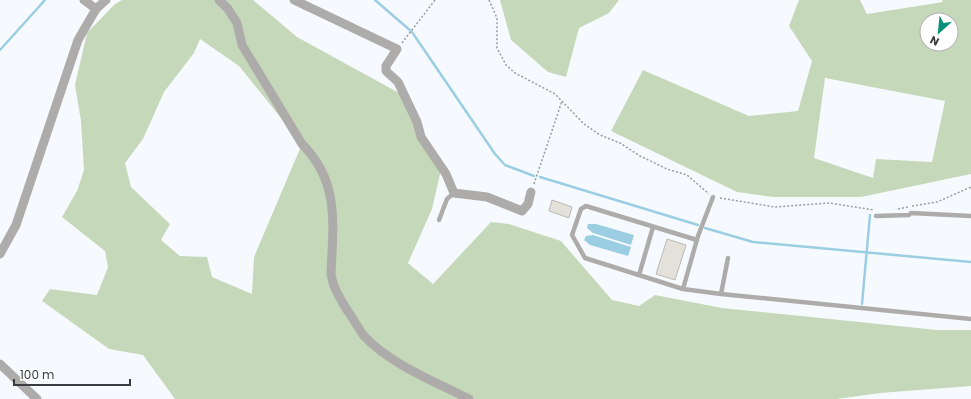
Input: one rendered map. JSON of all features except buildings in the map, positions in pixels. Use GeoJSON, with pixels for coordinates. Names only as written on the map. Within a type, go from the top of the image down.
{"type":"FeatureCollection","features":[{"type":"Feature","properties":{"kind":"street"},"geometry":{"type":"LineString","coordinates":[[84,0],[96,10]]}},
{"type":"Feature","properties":{"kind":"street"},"geometry":{"type":"LineString","coordinates":[[1,249],[16,225],[78,40],[96,10],[106,0]]}},
{"type":"Feature","properties":{"kind":"street"},"geometry":{"type":"LineString","coordinates":[[219,0],[228,9],[237,23],[242,45],[302,144],[310,152],[318,164],[330,191],[332,204],[331,274],[332,284],[339,297],[364,335],[384,352],[405,365],[469,399]]}},
{"type":"Feature","properties":{"kind":"street"},"geometry":{"type":"LineString","coordinates":[[294,0],[397,49],[386,66],[386,70],[398,82],[417,122],[421,137],[446,174],[454,193],[487,197],[522,211],[528,204],[531,192]]}},
{"type":"Feature","properties":{"kind":"street"},"geometry":{"type":"LineString","coordinates":[[0,364],[37,399]]}},
{"type":"Feature","properties":{"kind":"lane"},"geometry":{"type":"LineString","coordinates":[[439,220],[447,199],[454,193]]}},
{"type":"Feature","properties":{"kind":"lane"},"geometry":{"type":"LineString","coordinates":[[683,289],[697,240],[712,197]]}},
{"type":"Feature","properties":{"kind":"lane"},"geometry":{"type":"LineString","coordinates":[[697,240],[586,206],[581,209],[572,235],[585,258],[683,289],[971,319]]}},
{"type":"Feature","properties":{"kind":"lane"},"geometry":{"type":"LineString","coordinates":[[876,216],[909,216],[911,213],[971,216]]}},
{"type":"Feature","properties":{"kind":"lane"},"geometry":{"type":"LineString","coordinates":[[639,275],[653,227]]}},
{"type":"Feature","properties":{"kind":"lane"},"geometry":{"type":"LineString","coordinates":[[721,294],[728,258]]}},
{"type":"Feature","properties":{"kind":"path"},"geometry":{"type":"LineString","coordinates":[[397,49],[436,0]]}},
{"type":"Feature","properties":{"kind":"path"},"geometry":{"type":"LineString","coordinates":[[489,0],[497,18],[497,48],[506,64],[515,73],[555,94],[584,124],[600,135],[620,143],[640,156],[667,169],[687,176],[712,197],[775,207],[829,203],[851,208],[878,210]]}},
{"type":"Feature","properties":{"kind":"path"},"geometry":{"type":"LineString","coordinates":[[531,192],[562,101]]}},
{"type":"Feature","properties":{"kind":"path"},"geometry":{"type":"LineString","coordinates":[[897,209],[937,202],[971,187]]}},
{"type":"Feature","properties":{"kind":"green space"},"geometry":{"type":"Polygon","coordinates":[[[122,0],[253,0],[297,37],[401,94],[441,170],[432,209],[408,263],[433,284],[491,222],[509,224],[561,241],[612,300],[639,306],[655,295],[722,308],[937,330],[971,330],[971,386],[880,393],[837,399],[175,399],[143,355],[109,349],[42,301],[50,289],[97,295],[108,267],[105,251],[62,217],[77,191],[84,170],[81,121],[75,85],[87,33],[115,4],[122,0]],[[200,39],[194,53],[164,92],[143,139],[125,163],[131,187],[170,224],[161,240],[180,256],[207,257],[212,277],[252,294],[254,257],[302,144],[239,66],[200,39]]]}},
{"type":"Feature","properties":{"kind":"green space"},"geometry":{"type":"Polygon","coordinates":[[[500,0],[619,0],[609,13],[579,28],[566,77],[548,72],[511,40],[500,0]]]}},
{"type":"Feature","properties":{"kind":"green space"},"geometry":{"type":"Polygon","coordinates":[[[799,0],[860,0],[867,14],[943,2],[942,0],[971,0],[971,174],[861,197],[773,197],[737,192],[611,131],[643,70],[749,116],[798,111],[812,61],[789,26],[799,0]],[[825,78],[814,158],[873,178],[876,159],[932,162],[945,101],[825,78]]]}},
{"type":"Feature","properties":{"kind":"water"},"geometry":{"type":"Polygon","coordinates":[[[588,224],[596,224],[634,235],[631,245],[593,233],[587,228],[588,224]]]}},
{"type":"Feature","properties":{"kind":"water"},"geometry":{"type":"Polygon","coordinates":[[[593,235],[631,247],[628,256],[590,245],[584,240],[586,236],[593,235]]]}},
{"type":"Feature","properties":{"kind":"waterway"},"geometry":{"type":"LineString","coordinates":[[0,50],[45,0]]}},
{"type":"Feature","properties":{"kind":"waterway"},"geometry":{"type":"LineString","coordinates":[[375,0],[412,32],[495,154],[505,165],[534,176]]}},
{"type":"Feature","properties":{"kind":"waterway"},"geometry":{"type":"LineString","coordinates":[[540,177],[698,225]]}},
{"type":"Feature","properties":{"kind":"waterway"},"geometry":{"type":"LineString","coordinates":[[862,304],[870,215]]}},
{"type":"Feature","properties":{"kind":"waterway"},"geometry":{"type":"LineString","coordinates":[[705,228],[753,242],[971,262]]}}]}
